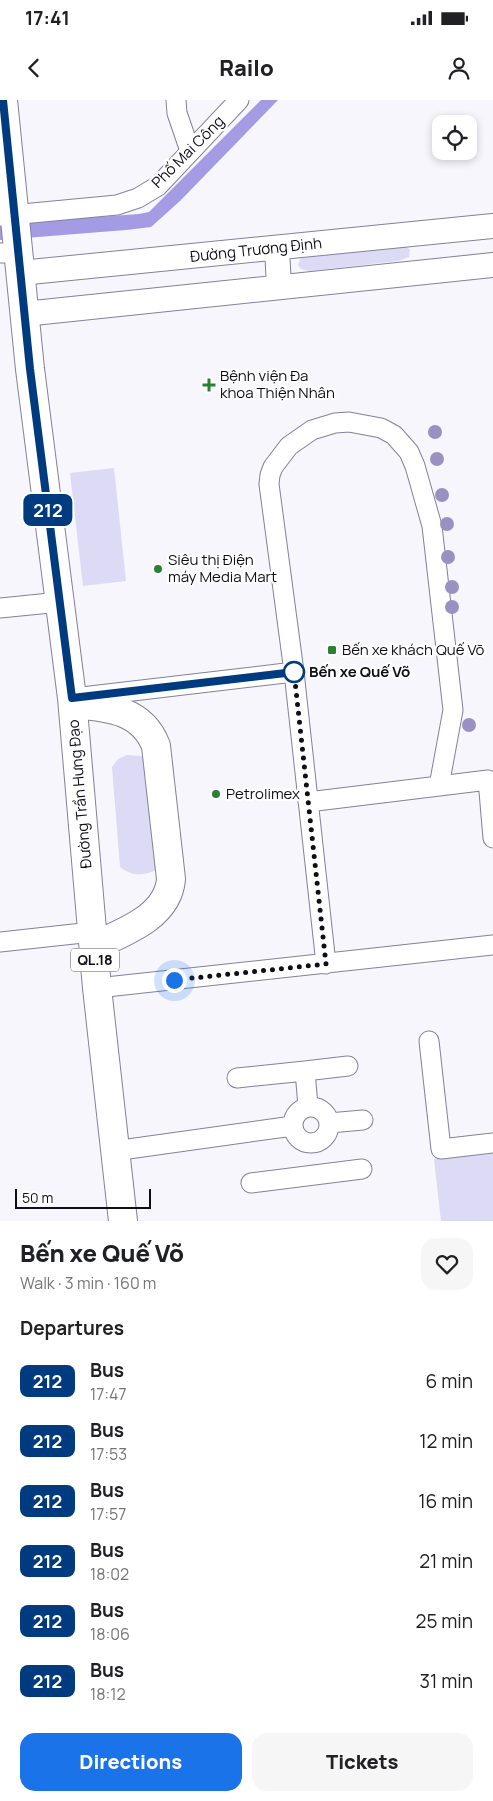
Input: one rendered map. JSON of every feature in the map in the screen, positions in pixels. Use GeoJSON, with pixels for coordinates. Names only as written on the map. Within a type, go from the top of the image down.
{"type":"FeatureCollection","features":[{"type":"Feature","properties":{"kind":"highway","name":"Đường Trần Hưng Đạo"},"geometry":{"type":"LineString","coordinates":[[2,103],[7,215],[13,259],[24,314],[73,701],[97,988],[123,1221]]}},
{"type":"Feature","properties":{"kind":"highway"},"geometry":{"type":"LineString","coordinates":[[73,701],[121,711],[133,718],[153,739],[156,746],[171,879],[170,889],[158,910],[135,926],[93,939]]}},
{"type":"Feature","properties":{"kind":"main road","name":"Đường Trương Định"},"geometry":{"type":"LineString","coordinates":[[13,259],[277,248],[493,226]]}},
{"type":"Feature","properties":{"kind":"main road"},"geometry":{"type":"LineString","coordinates":[[24,314],[482,266],[467,228]]}},
{"type":"Feature","properties":{"kind":"main road"},"geometry":{"type":"LineString","coordinates":[[277,248],[279,287]]}},
{"type":"Feature","properties":{"kind":"street"},"geometry":{"type":"LineString","coordinates":[[176,100],[177,113],[190,151]]}},
{"type":"Feature","properties":{"kind":"street","name":"Phố Mai Công"},"geometry":{"type":"LineString","coordinates":[[7,215],[117,205],[138,198],[158,186],[240,100]]}},
{"type":"Feature","properties":{"kind":"street"},"geometry":{"type":"LineString","coordinates":[[326,964],[294,672],[269,496],[270,475],[283,452],[293,442],[312,430],[341,422],[374,426],[394,435],[409,452],[415,466],[432,526],[453,710],[439,786]]}},
{"type":"Feature","properties":{"kind":"street"},"geometry":{"type":"LineString","coordinates":[[0,608],[60,602]]}},
{"type":"Feature","properties":{"kind":"street"},"geometry":{"type":"LineString","coordinates":[[73,701],[294,672]]}},
{"type":"Feature","properties":{"kind":"street"},"geometry":{"type":"LineString","coordinates":[[308,802],[488,780],[493,838]]}},
{"type":"Feature","properties":{"kind":"street"},"geometry":{"type":"LineString","coordinates":[[0,942],[93,939]]}},
{"type":"Feature","properties":{"kind":"street"},"geometry":{"type":"LineString","coordinates":[[97,988],[493,945]]}},
{"type":"Feature","properties":{"kind":"street"},"geometry":{"type":"LineString","coordinates":[[429,1041],[441,1149],[493,1143]]}},
{"type":"Feature","properties":{"kind":"street"},"geometry":{"type":"LineString","coordinates":[[237,1078],[348,1066]]}},
{"type":"Feature","properties":{"kind":"street"},"geometry":{"type":"LineString","coordinates":[[304,1071],[308,1106]]}},
{"type":"Feature","properties":{"kind":"street"},"geometry":{"type":"LineString","coordinates":[[308,1106],[320,1108],[325,1112],[329,1123],[326,1135],[314,1142],[305,1142],[300,1139],[296,1135],[293,1126],[294,1117],[308,1106]]}},
{"type":"Feature","properties":{"kind":"street"},"geometry":{"type":"LineString","coordinates":[[329,1123],[363,1120]]}},
{"type":"Feature","properties":{"kind":"street"},"geometry":{"type":"LineString","coordinates":[[114,1151],[293,1126]]}},
{"type":"Feature","properties":{"kind":"street"},"geometry":{"type":"LineString","coordinates":[[314,1142],[318,1174]]}},
{"type":"Feature","properties":{"kind":"street"},"geometry":{"type":"LineString","coordinates":[[251,1183],[362,1169]]}},
{"type":"Feature","properties":{"kind":"shaded area"},"geometry":{"type":"Polygon","coordinates":[[[261,100],[278,100],[180,201],[151,227],[0,240],[0,224],[149,212],[261,100]]]}},
{"type":"Feature","properties":{"kind":"shaded area"},"geometry":{"type":"Polygon","coordinates":[[[402,242],[410,250],[409,257],[398,261],[310,271],[301,269],[298,265],[302,255],[402,242]]]}},
{"type":"Feature","properties":{"kind":"shaded area"},"geometry":{"type":"Polygon","coordinates":[[[114,468],[126,581],[83,586],[70,473],[114,468]]]}},
{"type":"Feature","properties":{"kind":"shaded area"},"geometry":{"type":"Polygon","coordinates":[[[127,755],[141,756],[148,760],[158,869],[143,874],[129,873],[120,867],[112,767],[118,759],[127,755]]]}},
{"type":"Feature","properties":{"kind":"shaded area"},"geometry":{"type":"Polygon","coordinates":[[[493,1152],[493,1221],[441,1221],[434,1159],[493,1152]]]}},
{"type":"Feature","properties":{"kind":"bus line","name":"212"},"geometry":{"type":"LineString","coordinates":[[3,100],[30,369],[72,698],[294,672]]}},
{"type":"Feature","properties":{"kind":"place","name":"Bệnh viện Đa khoa Thiện Nhân"},"geometry":{"type":"Point","coordinates":[209,385]}},
{"type":"Feature","properties":{"kind":"place","name":"Siêu thị Điện máy Media Mart"},"geometry":{"type":"Point","coordinates":[158,569]}},
{"type":"Feature","properties":{"kind":"place","name":"Bến xe khách Quế Võ"},"geometry":{"type":"Point","coordinates":[332,650]}},
{"type":"Feature","properties":{"kind":"place","name":"Bến xe Quế Võ"},"geometry":{"type":"Point","coordinates":[294,672]}},
{"type":"Feature","properties":{"kind":"place","name":"Petrolimex"},"geometry":{"type":"Point","coordinates":[216,794]}},
{"type":"Feature","properties":{"kind":"route"},"geometry":{"type":"LineString","coordinates":[[174,980],[326,964],[294,672]]}}]}
